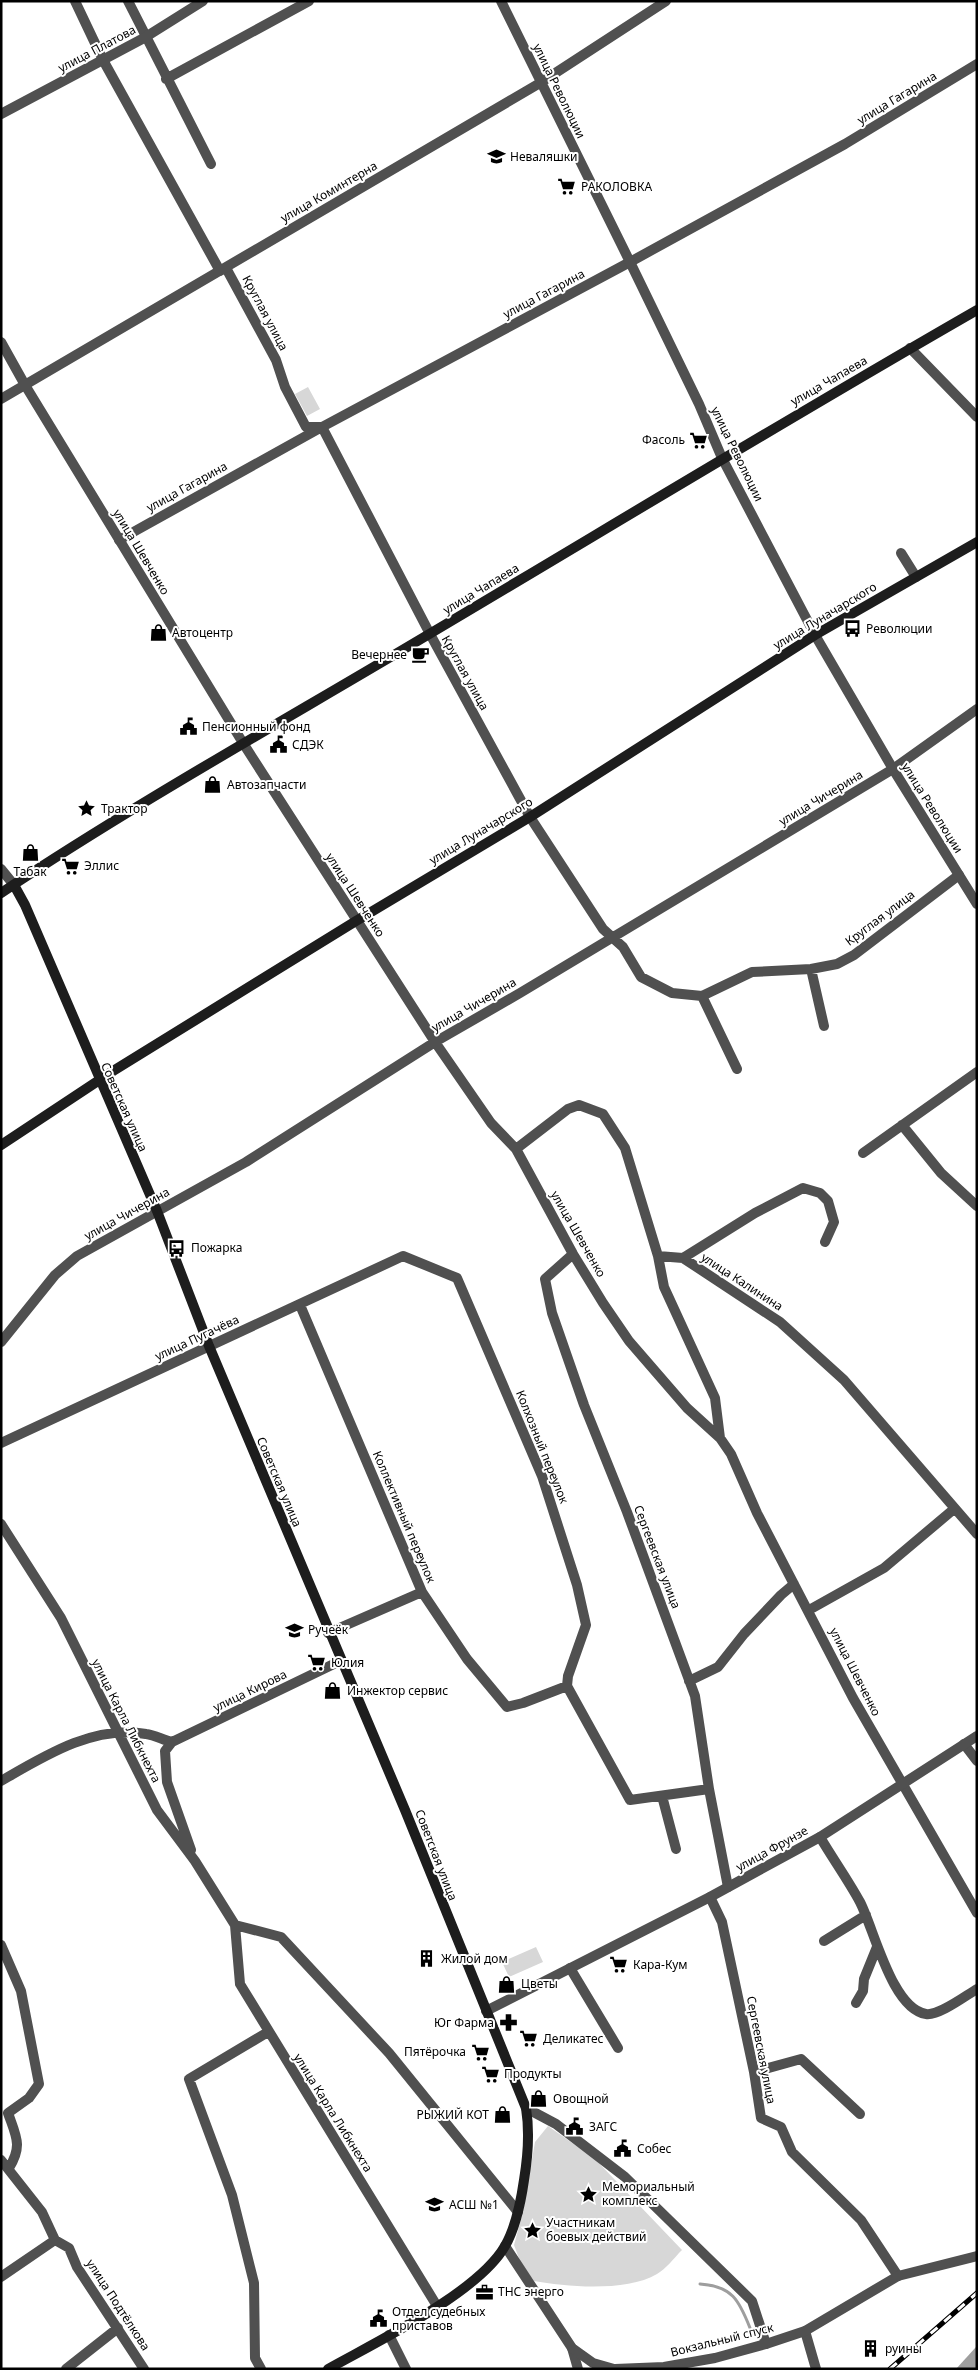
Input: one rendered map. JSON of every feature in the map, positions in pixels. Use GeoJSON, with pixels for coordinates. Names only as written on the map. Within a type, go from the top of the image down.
{"type":"FeatureCollection","features":[{"type":"Feature","properties":{"kind":"main road","name":"улица Чапаева"},"geometry":{"type":"LineString","coordinates":[[1,893],[243,743],[430,634],[722,458],[977,310]]}},
{"type":"Feature","properties":{"kind":"main road","name":"улица Луначарского"},"geometry":{"type":"LineString","coordinates":[[1,1145],[99,1080],[356,921],[530,817],[815,635],[977,542]]}},
{"type":"Feature","properties":{"kind":"main road","name":"Советская улица"},"geometry":{"type":"LineString","coordinates":[[14,885],[157,1211],[209,1346],[328,1633],[405,1810],[526,2108],[529,2138],[518,2212],[505,2246],[488,2268],[462,2289],[389,2335],[328,2369]]}},
{"type":"Feature","properties":{"kind":"street","name":"Круглая улица"},"geometry":{"type":"LineString","coordinates":[[75,1],[103,60],[276,360],[306,427],[322,426],[430,634],[530,817],[602,929],[611,939],[623,947],[640,977],[672,992],[702,996],[752,972],[811,969],[837,964],[854,955],[959,875]]}},
{"type":"Feature","properties":{"kind":"street"},"geometry":{"type":"LineString","coordinates":[[128,1],[144,38],[211,164]]}},
{"type":"Feature","properties":{"kind":"street","name":"улица Платова"},"geometry":{"type":"LineString","coordinates":[[1,114],[144,38],[203,1]]}},
{"type":"Feature","properties":{"kind":"street"},"geometry":{"type":"LineString","coordinates":[[166,79],[309,1]]}},
{"type":"Feature","properties":{"kind":"street","name":"улица Революции"},"geometry":{"type":"LineString","coordinates":[[501,1],[699,404],[722,458],[815,635],[893,769],[977,904]]}},
{"type":"Feature","properties":{"kind":"street","name":"улица Коминтерна"},"geometry":{"type":"LineString","coordinates":[[1,399],[540,83],[666,1]]}},
{"type":"Feature","properties":{"kind":"street","name":"улица Гагарина"},"geometry":{"type":"LineString","coordinates":[[119,540],[322,426],[630,262],[845,144],[977,64]]}},
{"type":"Feature","properties":{"kind":"street","name":"улица Шевченко"},"geometry":{"type":"LineString","coordinates":[[1,342],[25,386],[243,743],[435,1042],[491,1123],[516,1149],[573,1254],[629,1341],[687,1408],[720,1438],[731,1454],[757,1513],[853,1698],[904,1783],[977,1913]]}},
{"type":"Feature","properties":{"kind":"street"},"geometry":{"type":"LineString","coordinates":[[910,348],[977,417]]}},
{"type":"Feature","properties":{"kind":"street"},"geometry":{"type":"LineString","coordinates":[[901,553],[916,578]]}},
{"type":"Feature","properties":{"kind":"street","name":"улица Чичерина"},"geometry":{"type":"LineString","coordinates":[[1,1342],[55,1275],[77,1256],[246,1162],[435,1042],[611,939],[893,769],[977,709]]}},
{"type":"Feature","properties":{"kind":"street","name":"Советская улица"},"geometry":{"type":"LineString","coordinates":[[1,868],[14,885]]}},
{"type":"Feature","properties":{"kind":"street"},"geometry":{"type":"LineString","coordinates":[[811,969],[824,1026]]}},
{"type":"Feature","properties":{"kind":"street"},"geometry":{"type":"LineString","coordinates":[[702,996],[737,1068]]}},
{"type":"Feature","properties":{"kind":"street"},"geometry":{"type":"LineString","coordinates":[[863,1152],[977,1072]]}},
{"type":"Feature","properties":{"kind":"street"},"geometry":{"type":"LineString","coordinates":[[516,1149],[568,1109],[579,1105],[603,1114],[624,1148],[658,1256]]}},
{"type":"Feature","properties":{"kind":"street"},"geometry":{"type":"LineString","coordinates":[[902,1125],[941,1173],[977,1206]]}},
{"type":"Feature","properties":{"kind":"street"},"geometry":{"type":"LineString","coordinates":[[683,1258],[755,1213],[803,1188],[820,1192],[828,1201],[834,1222],[825,1242]]}},
{"type":"Feature","properties":{"kind":"street","name":"Сергеевская улица"},"geometry":{"type":"LineString","coordinates":[[573,1254],[545,1279],[552,1313],[584,1405],[627,1512],[695,1696],[709,1789],[728,1887]]}},
{"type":"Feature","properties":{"kind":"street","name":"улица Пугачёва"},"geometry":{"type":"LineString","coordinates":[[1,1442],[403,1256]]}},
{"type":"Feature","properties":{"kind":"street","name":"Колхозный переулок"},"geometry":{"type":"LineString","coordinates":[[403,1256],[457,1278],[542,1476],[562,1534],[586,1625],[568,1676],[567,1686]]}},
{"type":"Feature","properties":{"kind":"street","name":"улица Шевченко"},"geometry":{"type":"LineString","coordinates":[[658,1256],[664,1287],[715,1398],[720,1438]]}},
{"type":"Feature","properties":{"kind":"street","name":"улица Калинина"},"geometry":{"type":"LineString","coordinates":[[658,1256],[683,1258],[780,1322],[844,1380],[977,1534]]}},
{"type":"Feature","properties":{"kind":"street","name":"Коллективный переулок"},"geometry":{"type":"LineString","coordinates":[[300,1305],[422,1592],[467,1659],[506,1707],[523,1703],[567,1686]]}},
{"type":"Feature","properties":{"kind":"street"},"geometry":{"type":"LineString","coordinates":[[809,1610],[884,1568],[954,1509]]}},
{"type":"Feature","properties":{"kind":"street","name":"улица Карла Либкнехта"},"geometry":{"type":"LineString","coordinates":[[1,1524],[61,1618],[156,1810],[195,1861],[234,1925],[240,1984],[437,2306]]}},
{"type":"Feature","properties":{"kind":"street"},"geometry":{"type":"LineString","coordinates":[[690,1681],[718,1667],[744,1634],[780,1595],[794,1584]]}},
{"type":"Feature","properties":{"kind":"street"},"geometry":{"type":"LineString","coordinates":[[328,1633],[422,1592]]}},
{"type":"Feature","properties":{"kind":"street","name":"улица Кирова"},"geometry":{"type":"LineString","coordinates":[[172,1742],[340,1661]]}},
{"type":"Feature","properties":{"kind":"street"},"geometry":{"type":"LineString","coordinates":[[567,1686],[630,1800],[709,1789]]}},
{"type":"Feature","properties":{"kind":"street"},"geometry":{"type":"LineString","coordinates":[[1,1781],[48,1754],[88,1739],[117,1732],[146,1734],[172,1742],[165,1751],[167,1782],[195,1861]]}},
{"type":"Feature","properties":{"kind":"street","name":"улица Фрунзе"},"geometry":{"type":"LineString","coordinates":[[486,2011],[710,1897],[820,1837],[977,1736]]}},
{"type":"Feature","properties":{"kind":"street"},"geometry":{"type":"LineString","coordinates":[[964,1744],[977,1761]]}},
{"type":"Feature","properties":{"kind":"street"},"geometry":{"type":"LineString","coordinates":[[662,1796],[676,1849]]}},
{"type":"Feature","properties":{"kind":"street"},"geometry":{"type":"LineString","coordinates":[[820,1837],[860,1901],[877,1947],[902,1997],[914,2010],[927,2014],[941,2010],[977,1989]]}},
{"type":"Feature","properties":{"kind":"street","name":"Сергеевская улица"},"geometry":{"type":"LineString","coordinates":[[710,1897],[722,1922],[754,2072],[761,2118],[781,2127],[792,2152],[861,2220],[898,2276]]}},
{"type":"Feature","properties":{"kind":"street"},"geometry":{"type":"LineString","coordinates":[[824,1941],[866,1916]]}},
{"type":"Feature","properties":{"kind":"street"},"geometry":{"type":"LineString","coordinates":[[234,1925],[281,1937],[394,2059],[518,2212]]}},
{"type":"Feature","properties":{"kind":"street"},"geometry":{"type":"LineString","coordinates":[[1,1945],[22,1991],[39,2084],[29,2098],[8,2113],[18,2144],[17,2156],[9,2168]]}},
{"type":"Feature","properties":{"kind":"street"},"geometry":{"type":"LineString","coordinates":[[856,2003],[863,1991],[864,1979],[877,1947]]}},
{"type":"Feature","properties":{"kind":"street"},"geometry":{"type":"LineString","coordinates":[[570,1968],[618,2048]]}},
{"type":"Feature","properties":{"kind":"street"},"geometry":{"type":"LineString","coordinates":[[261,2369],[255,2358],[254,2283],[232,2195],[189,2079],[268,2032]]}},
{"type":"Feature","properties":{"kind":"street"},"geometry":{"type":"LineString","coordinates":[[754,2072],[801,2059],[860,2114]]}},
{"type":"Feature","properties":{"kind":"street"},"geometry":{"type":"LineString","coordinates":[[526,2108],[556,2124],[626,2177],[752,2301],[766,2344]]}},
{"type":"Feature","properties":{"kind":"street","name":"улица Подтёлкова"},"geometry":{"type":"LineString","coordinates":[[1,2160],[42,2212],[55,2240],[69,2248],[77,2267],[144,2369]]}},
{"type":"Feature","properties":{"kind":"street"},"geometry":{"type":"LineString","coordinates":[[1,2277],[55,2240]]}},
{"type":"Feature","properties":{"kind":"street","name":"Вокзальный спуск"},"geometry":{"type":"LineString","coordinates":[[505,2246],[572,2348],[593,2363],[615,2369],[664,2367],[715,2358],[766,2344],[805,2331],[898,2276],[977,2256]]}},
{"type":"Feature","properties":{"kind":"street"},"geometry":{"type":"LineString","coordinates":[[66,2369],[118,2328]]}},
{"type":"Feature","properties":{"kind":"street"},"geometry":{"type":"LineString","coordinates":[[805,2331],[816,2369]]}},
{"type":"Feature","properties":{"kind":"street"},"geometry":{"type":"LineString","coordinates":[[389,2335],[406,2369]]}},
{"type":"Feature","properties":{"kind":"street"},"geometry":{"type":"LineString","coordinates":[[572,2348],[578,2369]]}},
{"type":"Feature","properties":{"kind":"shaded area"},"geometry":{"type":"Polygon","coordinates":[[[308,387],[320,409],[307,416],[295,394],[308,387]]]}},
{"type":"Feature","properties":{"kind":"shaded area"},"geometry":{"type":"Polygon","coordinates":[[[536,1947],[543,1962],[509,1977],[502,1962],[536,1947]]]}},
{"type":"Feature","properties":{"kind":"shaded area"},"geometry":{"type":"Polygon","coordinates":[[[548,2126],[595,2159],[682,2250],[660,2272],[644,2280],[614,2286],[563,2285],[534,2281],[520,2261],[514,2245],[523,2212],[535,2142],[548,2126]]]}},
{"type":"Feature","properties":{"kind":"shaded area"},"geometry":{"type":"Polygon","coordinates":[[[976,2347],[977,2369],[956,2369],[976,2347]]]}},
{"type":"Feature","properties":{"kind":"waterway"},"geometry":{"type":"LineString","coordinates":[[700,2284],[720,2288],[733,2296],[738,2302],[750,2328]]}},
{"type":"Feature","properties":{"kind":"railway"},"geometry":{"type":"LineString","coordinates":[[890,2369],[977,2293]]}},
{"type":"Feature","properties":{"kind":"place","name":"Неваляшки"},"geometry":{"type":"Point","coordinates":[496,157]}},
{"type":"Feature","properties":{"kind":"place","name":"РАКОЛОВКА"},"geometry":{"type":"Point","coordinates":[567,187]}},
{"type":"Feature","properties":{"kind":"place","name":"Фасоль"},"geometry":{"type":"Point","coordinates":[699,440]}},
{"type":"Feature","properties":{"kind":"place","name":"Революции"},"geometry":{"type":"Point","coordinates":[852,629]}},
{"type":"Feature","properties":{"kind":"place","name":"Автоцентр"},"geometry":{"type":"Point","coordinates":[158,633]}},
{"type":"Feature","properties":{"kind":"place","name":"Вечернее"},"geometry":{"type":"Point","coordinates":[421,655]}},
{"type":"Feature","properties":{"kind":"place","name":"Пенсионный фонд"},"geometry":{"type":"Point","coordinates":[188,727]}},
{"type":"Feature","properties":{"kind":"place","name":"СДЭК"},"geometry":{"type":"Point","coordinates":[278,745]}},
{"type":"Feature","properties":{"kind":"place","name":"Автозапчасти"},"geometry":{"type":"Point","coordinates":[213,785]}},
{"type":"Feature","properties":{"kind":"place","name":"Трактор"},"geometry":{"type":"Point","coordinates":[87,809]}},
{"type":"Feature","properties":{"kind":"place","name":"Табак"},"geometry":{"type":"Point","coordinates":[30,853]}},
{"type":"Feature","properties":{"kind":"place","name":"Эллис"},"geometry":{"type":"Point","coordinates":[70,866]}},
{"type":"Feature","properties":{"kind":"place","name":"Пожарка"},"geometry":{"type":"Point","coordinates":[177,1248]}},
{"type":"Feature","properties":{"kind":"place","name":"Ручеёк"},"geometry":{"type":"Point","coordinates":[294,1630]}},
{"type":"Feature","properties":{"kind":"place","name":"Юлия"},"geometry":{"type":"Point","coordinates":[317,1663]}},
{"type":"Feature","properties":{"kind":"place","name":"Инжектор сервис"},"geometry":{"type":"Point","coordinates":[333,1691]}},
{"type":"Feature","properties":{"kind":"place","name":"Жилой дом"},"geometry":{"type":"Point","coordinates":[427,1959]}},
{"type":"Feature","properties":{"kind":"place","name":"Кара-Кум"},"geometry":{"type":"Point","coordinates":[619,1965]}},
{"type":"Feature","properties":{"kind":"place","name":"Цветы"},"geometry":{"type":"Point","coordinates":[507,1984]}},
{"type":"Feature","properties":{"kind":"place","name":"Юг Фарма"},"geometry":{"type":"Point","coordinates":[508,2023]}},
{"type":"Feature","properties":{"kind":"place","name":"Деликатес"},"geometry":{"type":"Point","coordinates":[529,2039]}},
{"type":"Feature","properties":{"kind":"place","name":"Пятёрочка"},"geometry":{"type":"Point","coordinates":[480,2052]}},
{"type":"Feature","properties":{"kind":"place","name":"Продукты"},"geometry":{"type":"Point","coordinates":[490,2074]}},
{"type":"Feature","properties":{"kind":"place","name":"Овощной"},"geometry":{"type":"Point","coordinates":[539,2099]}},
{"type":"Feature","properties":{"kind":"place","name":"РЫЖИЙ КОТ"},"geometry":{"type":"Point","coordinates":[503,2115]}},
{"type":"Feature","properties":{"kind":"place","name":"ЗАГС"},"geometry":{"type":"Point","coordinates":[575,2127]}},
{"type":"Feature","properties":{"kind":"place","name":"Собес"},"geometry":{"type":"Point","coordinates":[623,2149]}},
{"type":"Feature","properties":{"kind":"place","name":"Мемориальный комплекс"},"geometry":{"type":"Point","coordinates":[588,2194]}},
{"type":"Feature","properties":{"kind":"place","name":"АСШ №1"},"geometry":{"type":"Point","coordinates":[435,2205]}},
{"type":"Feature","properties":{"kind":"place","name":"Участникам боевых действий"},"geometry":{"type":"Point","coordinates":[532,2230]}},
{"type":"Feature","properties":{"kind":"place","name":"ТНС энерго"},"geometry":{"type":"Point","coordinates":[484,2292]}},
{"type":"Feature","properties":{"kind":"place","name":"Отдел судебных приставов"},"geometry":{"type":"Point","coordinates":[378,2319]}},
{"type":"Feature","properties":{"kind":"place","name":"руины"},"geometry":{"type":"Point","coordinates":[871,2349]}}]}
